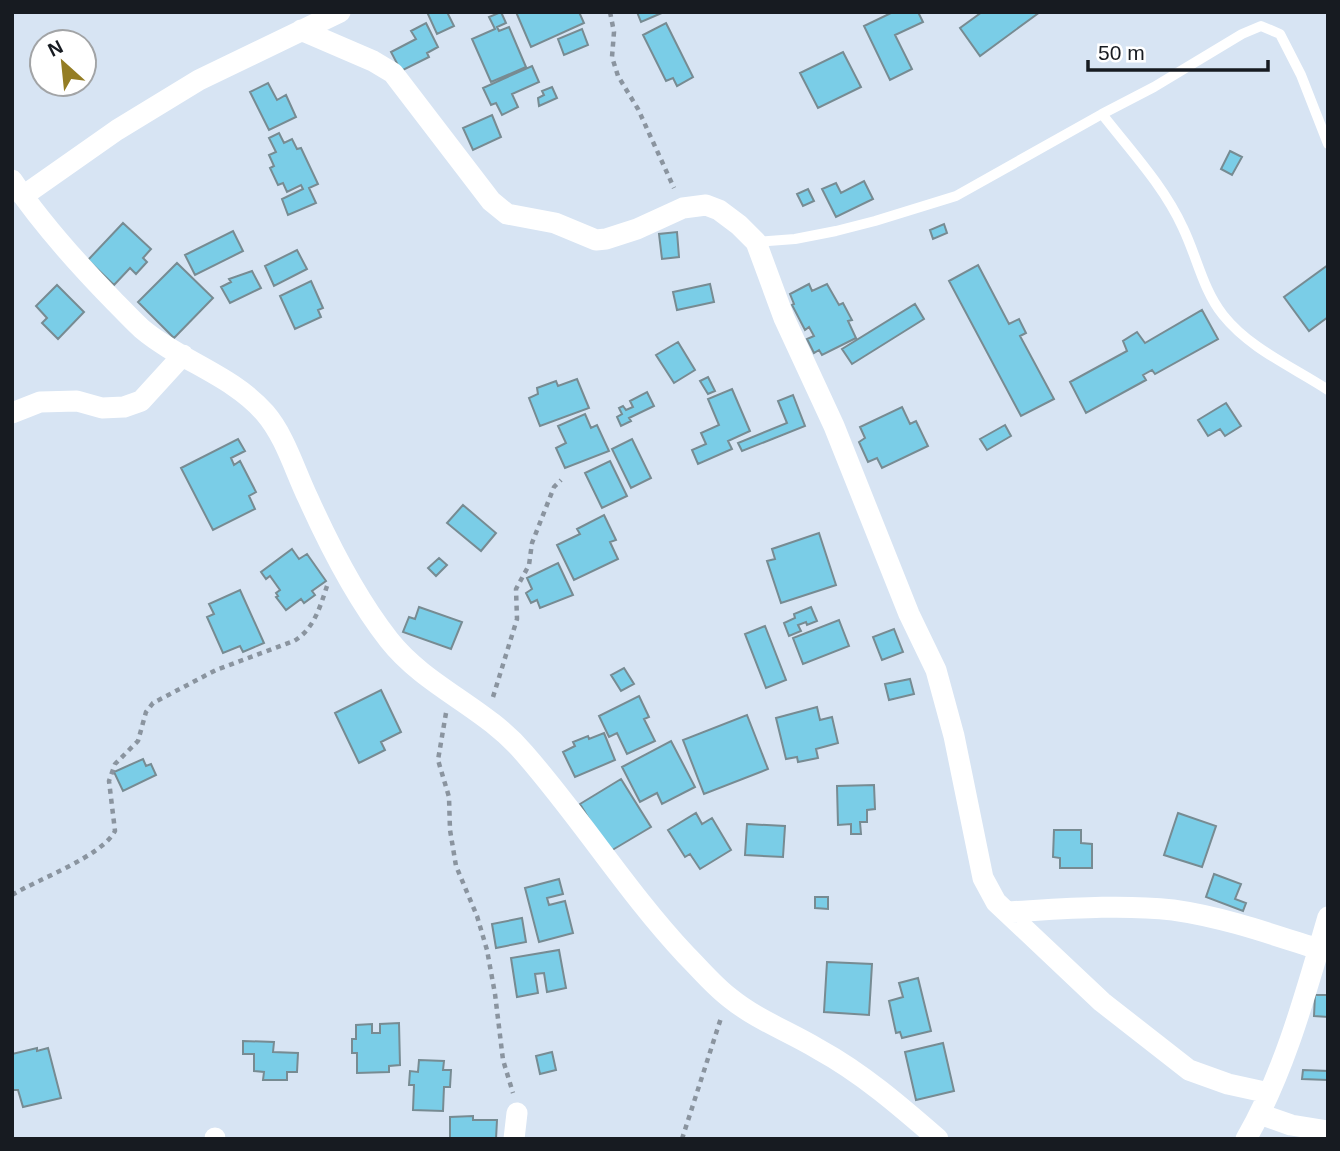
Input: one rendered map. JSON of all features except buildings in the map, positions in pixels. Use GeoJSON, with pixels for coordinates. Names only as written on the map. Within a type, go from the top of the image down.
{"type":"FeatureCollection","features":[{"type":"Feature","properties":{"kind":"street"},"geometry":{"type":"LineString","coordinates":[[340,12],[199,80],[18,188],[92,279],[143,330],[249,395],[269,417],[314,513],[364,606],[390,640],[412,665],[486,718],[523,751],[653,918],[727,997],[761,1020],[829,1056],[890,1097],[938,1139]]}},
{"type":"Feature","properties":{"kind":"street"},"geometry":{"type":"LineString","coordinates":[[301,30],[373,61],[393,73],[491,201],[508,214],[555,223],[596,240],[637,229],[683,208],[706,205],[719,210],[756,242],[784,318],[834,426],[909,614],[936,670],[959,756],[983,878],[996,902],[1102,1002],[1189,1070],[1228,1084],[1269,1093]]}},
{"type":"Feature","properties":{"kind":"street"},"geometry":{"type":"LineString","coordinates":[[12,413],[40,401],[77,401],[102,408],[124,407],[141,401],[183,355]]}},
{"type":"Feature","properties":{"kind":"street"},"geometry":{"type":"LineString","coordinates":[[1007,912],[1093,908],[1171,910],[1214,917],[1318,949]]}},
{"type":"Feature","properties":{"kind":"street"},"geometry":{"type":"LineString","coordinates":[[1246,1139],[1261,1114],[1297,1019],[1319,979],[1318,949],[1328,917]]}},
{"type":"Feature","properties":{"kind":"street"},"geometry":{"type":"LineString","coordinates":[[514,1139],[517,1113]]}},
{"type":"Feature","properties":{"kind":"street"},"geometry":{"type":"LineString","coordinates":[[1261,1114],[1291,1125],[1328,1131]]}},
{"type":"Feature","properties":{"kind":"lane"},"geometry":{"type":"LineString","coordinates":[[756,242],[795,239],[836,231],[956,196],[1154,87],[1242,34],[1261,26],[1280,34],[1301,75],[1328,144]]}},
{"type":"Feature","properties":{"kind":"lane"},"geometry":{"type":"LineString","coordinates":[[1102,114],[1164,194],[1182,226],[1209,293],[1224,316],[1250,341],[1328,390]]}},
{"type":"Feature","properties":{"kind":"path"},"geometry":{"type":"LineString","coordinates":[[610,12],[614,33],[612,57],[618,76],[644,120],[683,208]]}},
{"type":"Feature","properties":{"kind":"path"},"geometry":{"type":"LineString","coordinates":[[486,718],[517,619],[516,589],[529,565],[532,543],[554,487],[561,480]]}},
{"type":"Feature","properties":{"kind":"path"},"geometry":{"type":"LineString","coordinates":[[12,895],[88,855],[111,838],[115,831],[109,781],[115,764],[138,741],[146,712],[153,703],[192,682],[305,634],[319,608],[338,557]]}},
{"type":"Feature","properties":{"kind":"path"},"geometry":{"type":"LineString","coordinates":[[450,692],[438,760],[449,797],[450,830],[456,866],[477,916],[487,950],[503,1060],[517,1113]]}},
{"type":"Feature","properties":{"kind":"path"},"geometry":{"type":"LineString","coordinates":[[682,1139],[727,997]]}}]}
